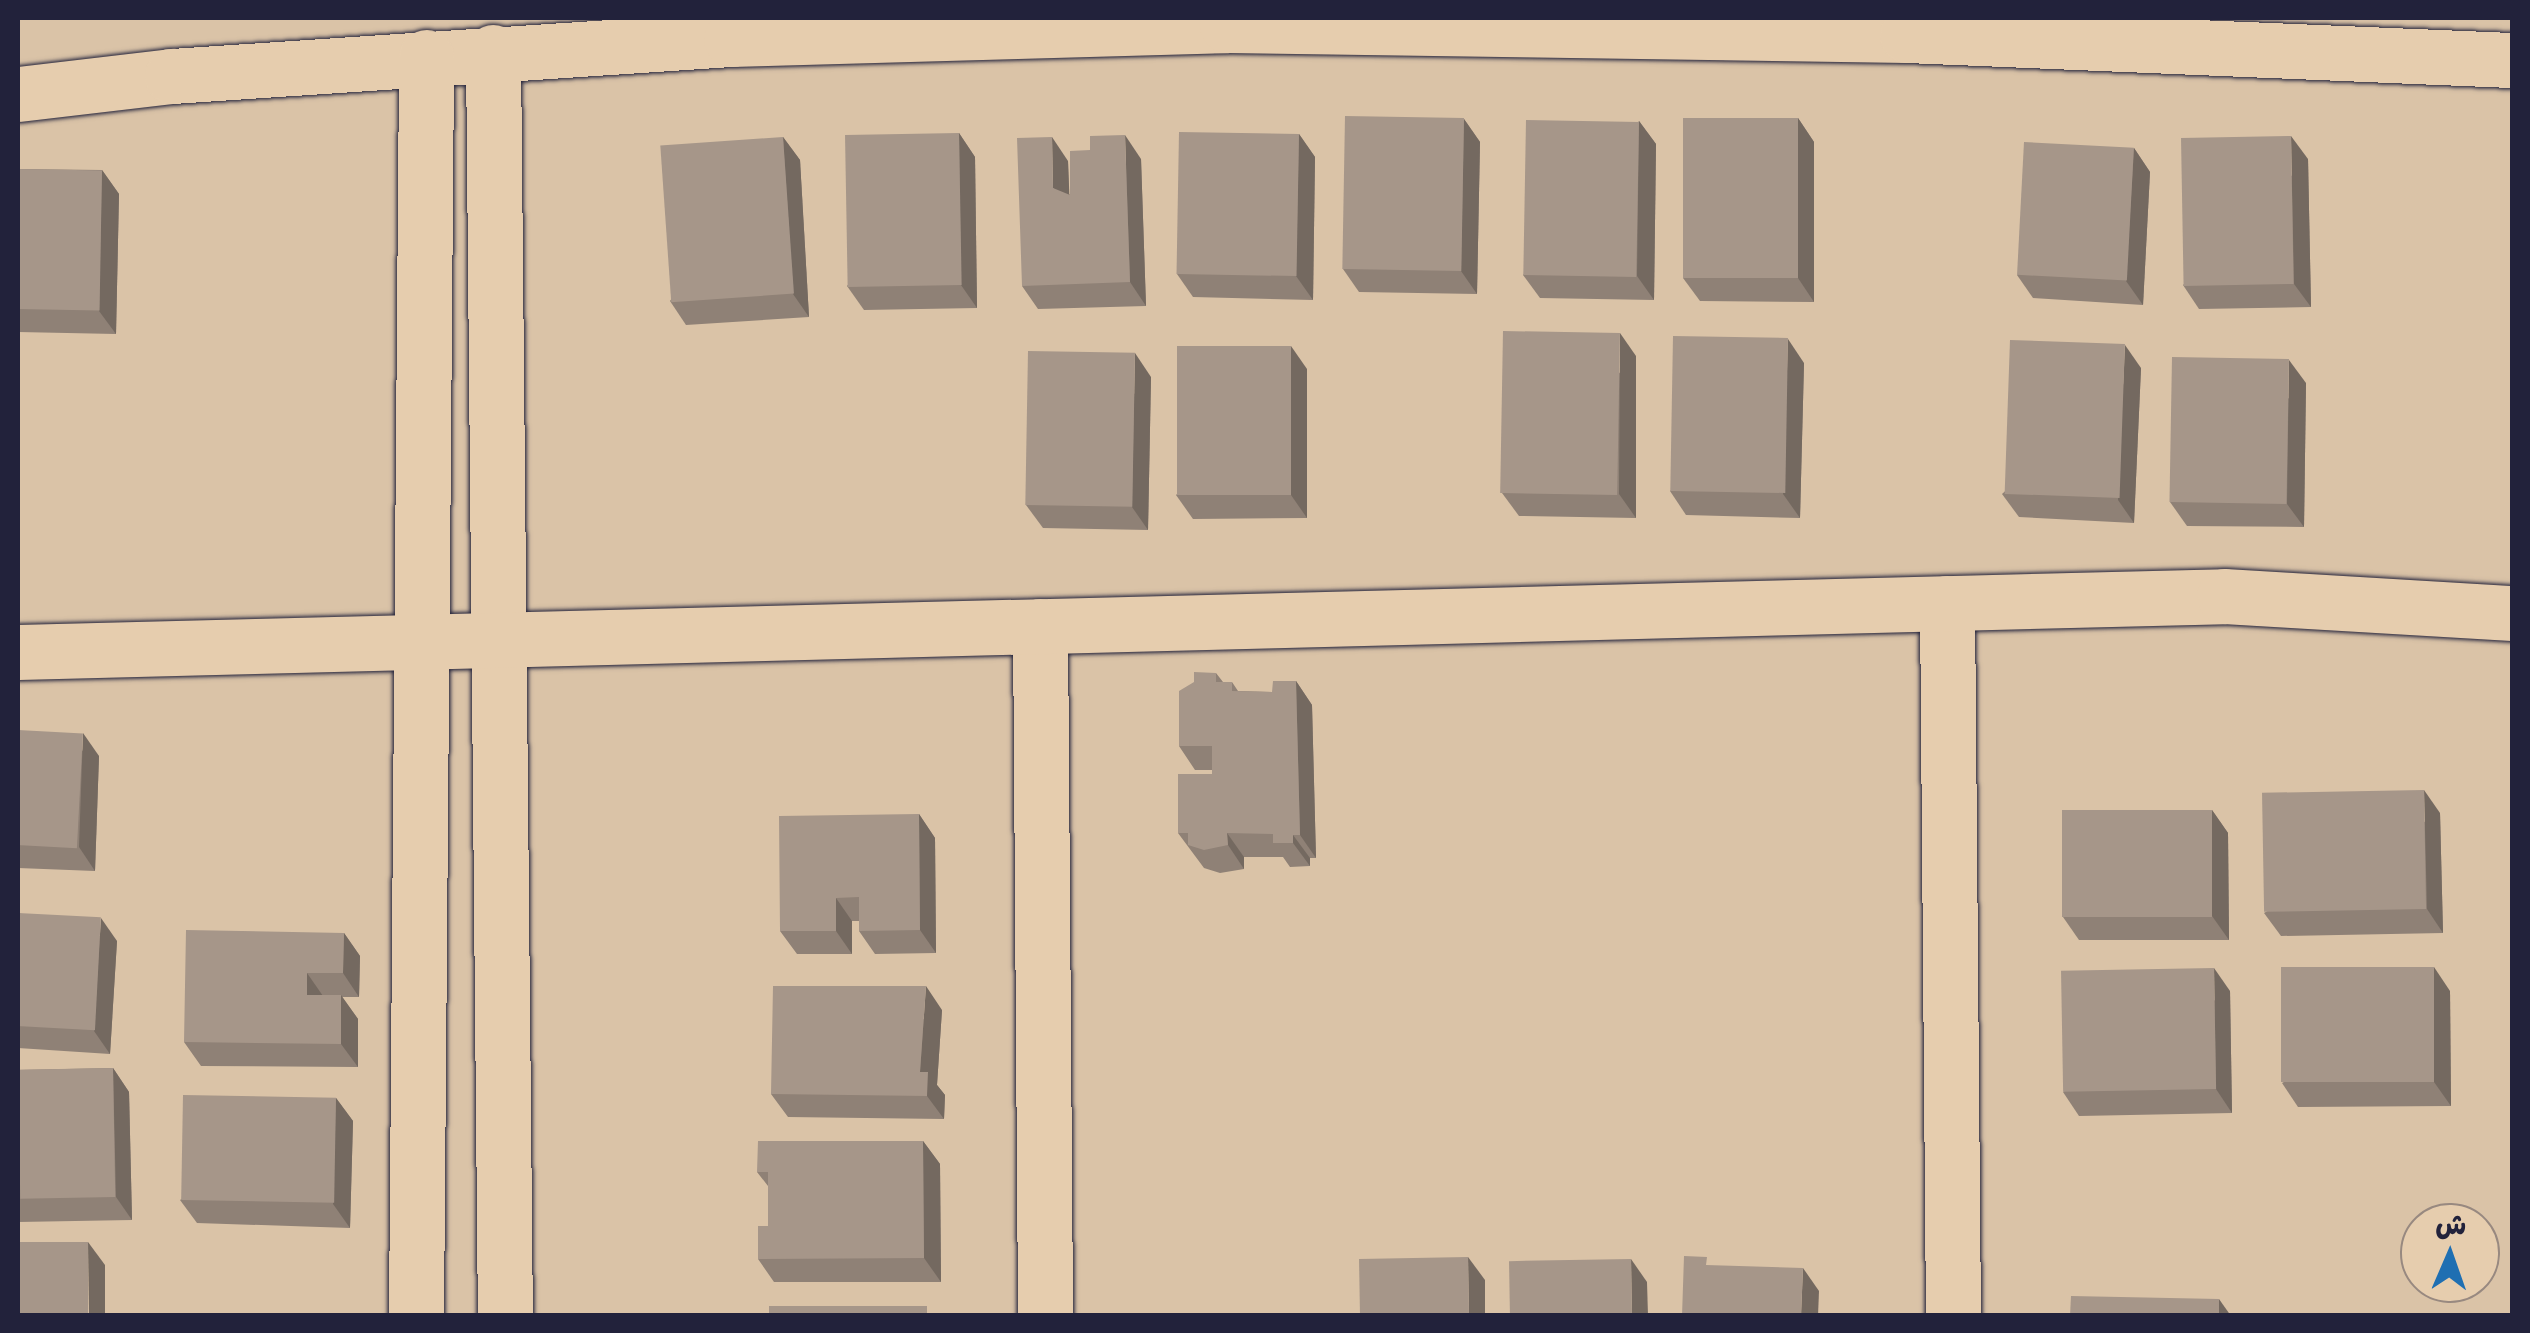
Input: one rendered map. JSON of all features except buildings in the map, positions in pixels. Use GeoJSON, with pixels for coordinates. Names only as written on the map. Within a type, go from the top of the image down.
{"type":"FeatureCollection","features":[{"type":"Feature","properties":{"kind":"street"},"geometry":{"type":"LineString","coordinates":[[18,94],[426,56],[1011,28],[1443,25],[1946,36],[2512,60]]}},
{"type":"Feature","properties":{"kind":"street"},"geometry":{"type":"LineString","coordinates":[[426,56],[416,1307],[505,1308],[493,52]]}},
{"type":"Feature","properties":{"kind":"street"},"geometry":{"type":"LineString","coordinates":[[18,652],[2224,596],[2512,613]]}},
{"type":"Feature","properties":{"kind":"street"},"geometry":{"type":"LineString","coordinates":[[1947,603],[1953,1316]]}},
{"type":"Feature","properties":{"kind":"street"},"geometry":{"type":"LineString","coordinates":[[1040,626],[1044,1316]]}}]}
